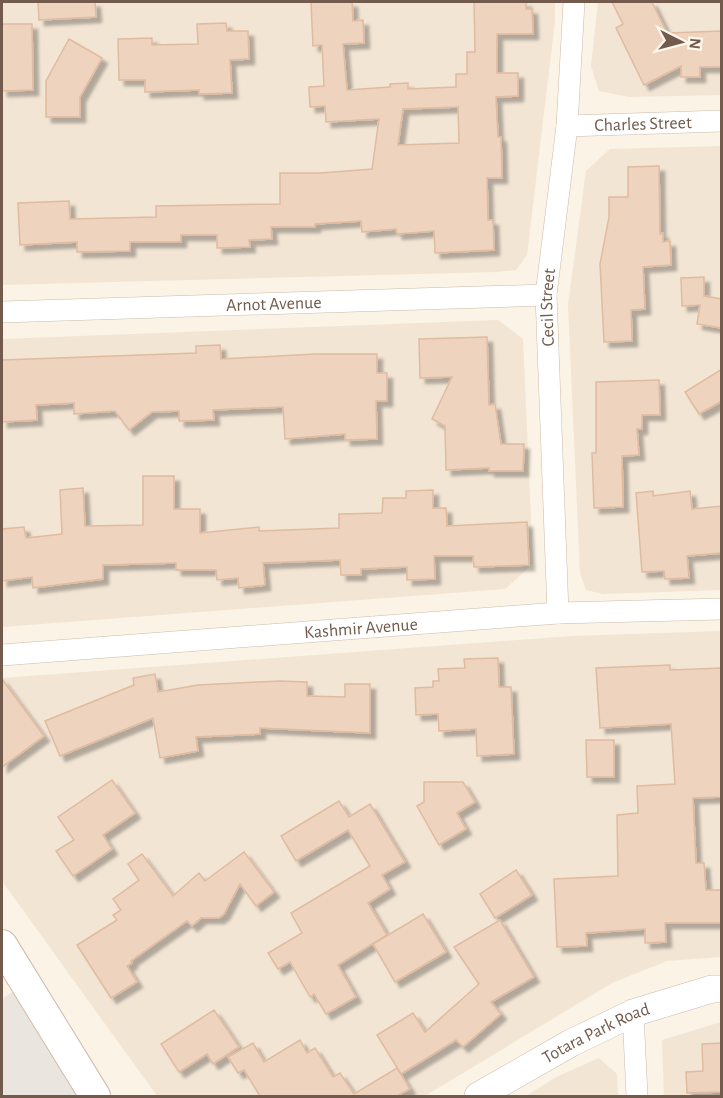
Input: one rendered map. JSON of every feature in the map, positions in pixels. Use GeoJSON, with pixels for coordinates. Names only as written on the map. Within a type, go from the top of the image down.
{"type":"FeatureCollection","features":[{"type":"Feature","properties":{"kind":"main road"},"geometry":{"type":"LineString","coordinates":[[2,945],[94,1096]]}},
{"type":"Feature","properties":{"kind":"street","name":"Cecil Street"},"geometry":{"type":"LineString","coordinates":[[558,613],[546,296],[567,126],[574,2]]}},
{"type":"Feature","properties":{"kind":"street","name":"Charles Street"},"geometry":{"type":"LineString","coordinates":[[567,126],[722,121]]}},
{"type":"Feature","properties":{"kind":"street","name":"Arnot Avenue"},"geometry":{"type":"LineString","coordinates":[[2,312],[546,296]]}},
{"type":"Feature","properties":{"kind":"street","name":"Kashmir Avenue"},"geometry":{"type":"LineString","coordinates":[[2,655],[558,613],[722,609]]}},
{"type":"Feature","properties":{"kind":"street","name":"Totara Park Road"},"geometry":{"type":"LineString","coordinates":[[478,1096],[571,1043],[633,1013],[712,989],[722,989]]}},
{"type":"Feature","properties":{"kind":"street"},"geometry":{"type":"LineString","coordinates":[[633,1013],[637,1096]]}},
{"type":"Feature","properties":{"kind":"shaded area"},"geometry":{"type":"Polygon","coordinates":[[[2,2],[555,2],[555,21],[527,255],[516,270],[496,272],[2,285],[2,2]]]}},
{"type":"Feature","properties":{"kind":"shaded area"},"geometry":{"type":"Polygon","coordinates":[[[598,2],[721,2],[721,95],[629,97],[599,91],[591,66],[598,2]]]}},
{"type":"Feature","properties":{"kind":"shaded area"},"geometry":{"type":"Polygon","coordinates":[[[721,146],[721,590],[603,594],[586,590],[580,573],[568,305],[586,171],[610,149],[721,146]]]}},
{"type":"Feature","properties":{"kind":"shaded area"},"geometry":{"type":"Polygon","coordinates":[[[498,320],[523,339],[533,564],[505,589],[2,627],[2,339],[498,320]]]}},
{"type":"Feature","properties":{"kind":"shaded area"},"geometry":{"type":"Polygon","coordinates":[[[721,631],[721,957],[667,961],[612,983],[425,1096],[157,1096],[2,881],[2,678],[571,636],[721,631]]]}},
{"type":"Feature","properties":{"kind":"shaded area"},"geometry":{"type":"Polygon","coordinates":[[[26,983],[95,1096],[2,1096],[2,999],[26,983]]]}},
{"type":"Feature","properties":{"kind":"shaded area"},"geometry":{"type":"Polygon","coordinates":[[[721,1022],[721,1096],[664,1096],[662,1040],[721,1022]]]}},
{"type":"Feature","properties":{"kind":"shaded area"},"geometry":{"type":"Polygon","coordinates":[[[599,1058],[617,1074],[618,1096],[526,1096],[558,1076],[599,1058]]]}},
{"type":"Feature","properties":{"kind":"building"},"geometry":{"type":"Polygon","coordinates":[[[38,2],[95,2],[96,17],[39,20],[38,2]]]}},
{"type":"Feature","properties":{"kind":"building"},"geometry":{"type":"Polygon","coordinates":[[[311,2],[352,2],[353,21],[363,20],[364,43],[343,44],[347,90],[390,87],[390,84],[408,83],[408,89],[456,87],[456,74],[467,74],[467,52],[475,52],[474,2],[526,2],[526,9],[532,9],[533,34],[497,34],[497,73],[518,73],[518,96],[496,97],[498,137],[501,137],[502,178],[487,178],[488,220],[493,220],[494,250],[435,253],[434,231],[397,234],[396,229],[362,232],[361,221],[315,224],[315,227],[271,227],[272,239],[249,240],[250,247],[217,248],[217,235],[181,235],[181,242],[130,242],[130,251],[77,252],[77,242],[20,245],[18,203],[69,201],[70,219],[156,217],[156,206],[280,204],[280,173],[372,169],[379,119],[326,122],[325,106],[310,107],[309,87],[324,86],[322,45],[313,46],[311,2]],[[458,107],[403,109],[398,145],[459,143],[458,107]]]}},
{"type":"Feature","properties":{"kind":"building"},"geometry":{"type":"Polygon","coordinates":[[[612,2],[652,2],[667,33],[722,31],[722,67],[700,67],[700,77],[681,77],[681,66],[644,85],[616,28],[623,24],[612,2]]]}},
{"type":"Feature","properties":{"kind":"building"},"geometry":{"type":"Polygon","coordinates":[[[226,23],[227,31],[248,31],[249,59],[230,60],[232,93],[199,94],[199,90],[145,92],[145,80],[119,80],[118,39],[152,38],[152,45],[198,44],[197,24],[226,23]]]}},
{"type":"Feature","properties":{"kind":"building"},"geometry":{"type":"Polygon","coordinates":[[[2,24],[32,24],[33,90],[2,91],[2,24]]]}},
{"type":"Feature","properties":{"kind":"building"},"geometry":{"type":"Polygon","coordinates":[[[69,39],[102,58],[80,97],[80,117],[46,117],[46,81],[69,39]]]}},
{"type":"Feature","properties":{"kind":"building"},"geometry":{"type":"Polygon","coordinates":[[[659,166],[660,234],[663,233],[663,242],[670,241],[671,265],[643,267],[645,309],[631,310],[632,341],[604,342],[600,264],[609,217],[609,197],[628,197],[628,167],[659,166]]]}},
{"type":"Feature","properties":{"kind":"building"},"geometry":{"type":"Polygon","coordinates":[[[704,277],[704,296],[722,299],[722,328],[697,324],[700,305],[682,306],[681,278],[704,277]]]}},
{"type":"Feature","properties":{"kind":"building"},"geometry":{"type":"Polygon","coordinates":[[[487,337],[489,405],[495,404],[501,444],[524,444],[523,471],[489,471],[489,468],[446,470],[445,426],[432,419],[452,377],[420,378],[419,339],[487,337]]]}},
{"type":"Feature","properties":{"kind":"building"},"geometry":{"type":"Polygon","coordinates":[[[220,345],[221,359],[315,354],[377,354],[377,373],[387,373],[387,401],[376,401],[377,439],[345,440],[345,434],[285,439],[283,407],[213,410],[214,420],[179,421],[179,411],[152,412],[129,430],[115,411],[74,414],[74,403],[36,405],[37,420],[2,422],[2,360],[196,353],[196,346],[220,345]]]}},
{"type":"Feature","properties":{"kind":"building"},"geometry":{"type":"Polygon","coordinates":[[[722,369],[722,401],[699,414],[685,392],[722,369]]]}},
{"type":"Feature","properties":{"kind":"building"},"geometry":{"type":"Polygon","coordinates":[[[659,380],[660,415],[642,415],[642,429],[637,429],[639,455],[622,456],[623,507],[594,508],[592,453],[596,453],[596,382],[659,380]]]}},
{"type":"Feature","properties":{"kind":"building"},"geometry":{"type":"Polygon","coordinates":[[[143,476],[174,476],[174,509],[200,509],[200,533],[259,527],[259,531],[339,528],[339,514],[382,513],[383,498],[406,498],[406,491],[433,490],[433,508],[446,508],[447,526],[527,522],[529,565],[474,567],[473,556],[434,556],[435,579],[407,580],[407,567],[361,569],[361,575],[341,575],[340,560],[263,563],[265,585],[239,588],[238,578],[217,580],[216,570],[176,570],[176,563],[103,565],[103,579],[33,588],[32,577],[2,581],[2,529],[24,527],[26,538],[62,534],[60,490],[83,488],[85,526],[143,525],[143,476]]]}},
{"type":"Feature","properties":{"kind":"building"},"geometry":{"type":"Polygon","coordinates":[[[653,491],[653,496],[690,491],[692,509],[722,506],[722,553],[687,556],[689,578],[665,579],[664,571],[642,572],[636,493],[653,491]]]}},
{"type":"Feature","properties":{"kind":"building"},"geometry":{"type":"Polygon","coordinates":[[[498,658],[499,687],[511,687],[514,754],[477,756],[476,729],[439,731],[438,714],[416,715],[415,688],[433,687],[433,681],[439,681],[438,669],[465,668],[464,659],[498,658]]]}},
{"type":"Feature","properties":{"kind":"building"},"geometry":{"type":"Polygon","coordinates":[[[670,665],[670,670],[722,668],[722,797],[693,798],[696,863],[704,863],[706,890],[722,890],[722,923],[665,923],[666,942],[645,943],[645,929],[586,933],[587,946],[557,947],[554,879],[618,876],[617,815],[638,813],[637,786],[675,784],[671,724],[600,728],[596,668],[670,665]]]}},
{"type":"Feature","properties":{"kind":"building"},"geometry":{"type":"Polygon","coordinates":[[[155,674],[158,692],[198,685],[280,681],[307,682],[307,696],[345,697],[345,684],[370,684],[370,733],[260,728],[260,734],[196,737],[198,751],[160,758],[153,718],[60,756],[45,721],[134,685],[133,678],[155,674]]]}},
{"type":"Feature","properties":{"kind":"building"},"geometry":{"type":"Polygon","coordinates":[[[2,679],[44,736],[2,767],[2,679]]]}},
{"type":"Feature","properties":{"kind":"building"},"geometry":{"type":"Polygon","coordinates":[[[586,740],[614,740],[614,777],[587,777],[586,740]]]}},
{"type":"Feature","properties":{"kind":"building"},"geometry":{"type":"Polygon","coordinates":[[[112,780],[135,813],[103,835],[112,849],[73,876],[56,851],[74,840],[58,817],[112,780]]]}},
{"type":"Feature","properties":{"kind":"building"},"geometry":{"type":"Polygon","coordinates":[[[424,782],[463,782],[475,802],[457,813],[466,829],[439,845],[417,806],[424,802],[424,782]]]}},
{"type":"Feature","properties":{"kind":"building"},"geometry":{"type":"Polygon","coordinates":[[[339,801],[349,817],[370,804],[405,862],[382,875],[390,889],[368,903],[387,935],[338,965],[356,997],[326,1014],[314,994],[310,997],[290,962],[278,969],[268,953],[302,933],[291,913],[370,866],[348,830],[296,861],[281,836],[339,801]]]}},
{"type":"Feature","properties":{"kind":"building"},"geometry":{"type":"Polygon","coordinates":[[[244,852],[274,892],[256,906],[240,884],[224,914],[219,918],[201,918],[192,926],[187,921],[131,961],[132,963],[127,966],[137,982],[111,998],[77,945],[117,920],[113,915],[121,910],[113,899],[139,880],[128,864],[142,854],[173,896],[199,873],[205,881],[244,852]]]}},
{"type":"Feature","properties":{"kind":"building"},"geometry":{"type":"Polygon","coordinates":[[[516,870],[532,895],[495,918],[480,894],[516,870]]]}},
{"type":"Feature","properties":{"kind":"building"},"geometry":{"type":"Polygon","coordinates":[[[423,914],[446,952],[395,982],[373,944],[423,914]]]}},
{"type":"Feature","properties":{"kind":"building"},"geometry":{"type":"Polygon","coordinates":[[[500,920],[534,977],[491,1002],[501,1014],[463,1047],[456,1040],[401,1074],[377,1035],[413,1013],[425,1032],[479,984],[454,947],[500,920]]]}},
{"type":"Feature","properties":{"kind":"building"},"geometry":{"type":"Polygon","coordinates":[[[214,1010],[239,1047],[213,1064],[207,1054],[179,1072],[161,1044],[214,1010]]]}},
{"type":"Feature","properties":{"kind":"building"},"geometry":{"type":"Polygon","coordinates":[[[300,1040],[307,1053],[315,1048],[333,1077],[340,1073],[354,1094],[397,1068],[410,1089],[397,1096],[260,1096],[244,1070],[238,1073],[228,1057],[253,1043],[264,1062],[300,1040]]]}},
{"type":"Feature","properties":{"kind":"building"},"geometry":{"type":"Polygon","coordinates":[[[722,1043],[722,1092],[687,1093],[686,1072],[703,1071],[702,1044],[722,1043]]]}}]}
